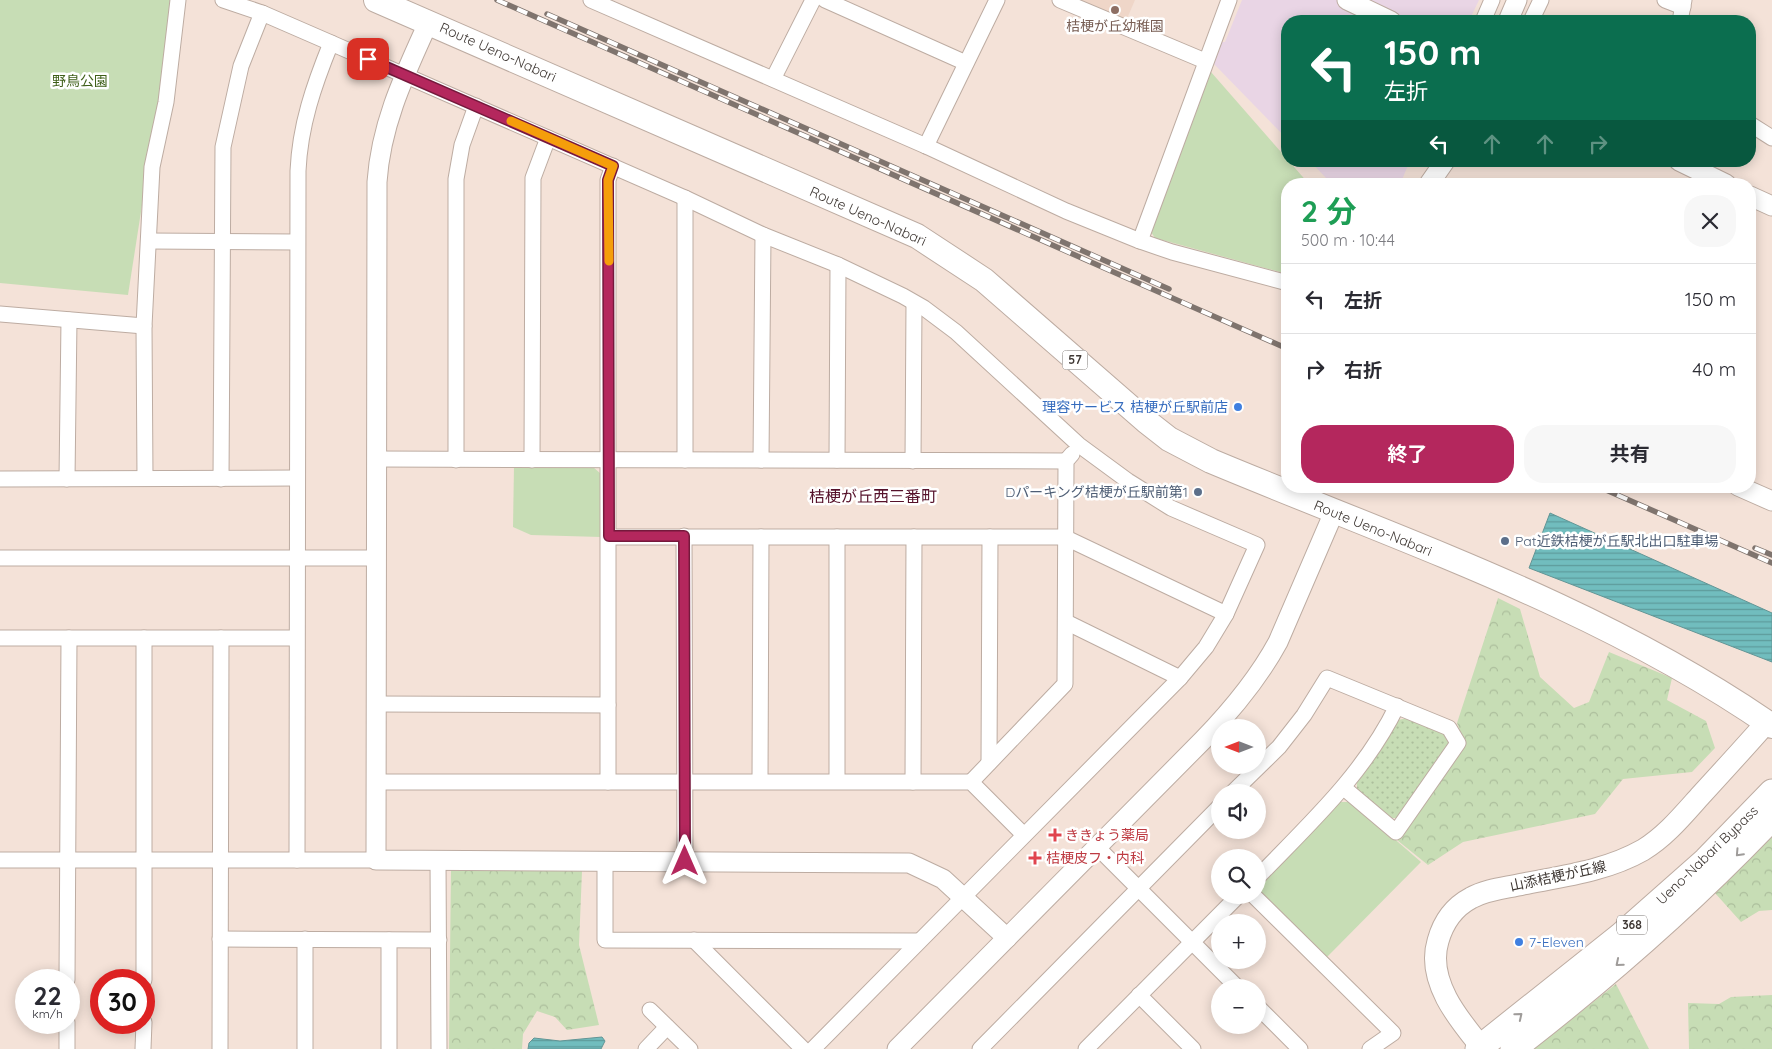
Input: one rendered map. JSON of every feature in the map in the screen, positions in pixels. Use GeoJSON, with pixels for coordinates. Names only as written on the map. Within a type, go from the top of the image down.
{"type":"FeatureCollection","features":[{"type":"Feature","properties":{"kind":"highway","name":"Ueno-Nabari Bypass"},"geometry":{"type":"LineString","coordinates":[[1480,1048],[1642,917],[1706,860],[1772,792]]}},
{"type":"Feature","properties":{"kind":"highway","name":"Ueno-Nabari Bypass"},"geometry":{"type":"LineString","coordinates":[[1513,1049],[1652,935],[1732,860],[1772,818]]}},
{"type":"Feature","properties":{"kind":"main road","name":"Route Ueno-Nabari"},"geometry":{"type":"LineString","coordinates":[[376,0],[429,21],[917,236],[984,280],[1127,405],[1169,439],[1210,461],[1281,490]]}},
{"type":"Feature","properties":{"kind":"main road","name":"Route Ueno-Nabari"},"geometry":{"type":"LineString","coordinates":[[1288,493],[1586,617],[1682,668],[1770,722]]}},
{"type":"Feature","properties":{"kind":"main road","name":"山添桔梗が丘線"},"geometry":{"type":"LineString","coordinates":[[1480,1048],[1448,1003],[1436,972],[1435,950],[1440,931],[1453,912],[1471,898],[1491,890],[1584,872],[1610,865],[1643,850],[1674,824],[1770,722]]}},
{"type":"Feature","properties":{"kind":"street"},"geometry":{"type":"LineString","coordinates":[[145,478],[144,326],[152,168],[166,102],[178,0]]}},
{"type":"Feature","properties":{"kind":"street"},"geometry":{"type":"LineString","coordinates":[[223,0],[262,13],[613,166],[763,235],[838,265],[924,308],[956,332],[1079,445],[1128,481],[1171,508],[1257,544],[1226,614],[1209,643],[1180,678],[813,1049]]}},
{"type":"Feature","properties":{"kind":"street"},"geometry":{"type":"LineString","coordinates":[[590,0],[1140,241],[1172,252],[1281,281]]}},
{"type":"Feature","properties":{"kind":"street"},"geometry":{"type":"LineString","coordinates":[[773,80],[813,0]]}},
{"type":"Feature","properties":{"kind":"street"},"geometry":{"type":"LineString","coordinates":[[825,0],[966,63]]}},
{"type":"Feature","properties":{"kind":"street"},"geometry":{"type":"LineString","coordinates":[[926,146],[997,0]]}},
{"type":"Feature","properties":{"kind":"street"},"geometry":{"type":"LineString","coordinates":[[1060,0],[1205,61]]}},
{"type":"Feature","properties":{"kind":"street"},"geometry":{"type":"LineString","coordinates":[[1140,241],[1229,0]]}},
{"type":"Feature","properties":{"kind":"street"},"geometry":{"type":"LineString","coordinates":[[1347,0],[1378,15]]}},
{"type":"Feature","properties":{"kind":"street"},"geometry":{"type":"LineString","coordinates":[[1486,15],[1492,0]]}},
{"type":"Feature","properties":{"kind":"street"},"geometry":{"type":"LineString","coordinates":[[1511,15],[1517,0]]}},
{"type":"Feature","properties":{"kind":"street"},"geometry":{"type":"LineString","coordinates":[[1534,15],[1541,0]]}},
{"type":"Feature","properties":{"kind":"street"},"geometry":{"type":"LineString","coordinates":[[1664,0],[1682,10]]}},
{"type":"Feature","properties":{"kind":"street"},"geometry":{"type":"LineString","coordinates":[[221,478],[222,168],[227,125],[241,66],[262,13]]}},
{"type":"Feature","properties":{"kind":"street"},"geometry":{"type":"LineString","coordinates":[[376,860],[378,165],[388,117],[404,75],[429,21]]}},
{"type":"Feature","properties":{"kind":"street"},"geometry":{"type":"LineString","coordinates":[[297,860],[297,242],[300,140],[312,91],[331,43]]}},
{"type":"Feature","properties":{"kind":"street"},"geometry":{"type":"LineString","coordinates":[[456,460],[456,179],[462,144],[476,106]]}},
{"type":"Feature","properties":{"kind":"street"},"geometry":{"type":"LineString","coordinates":[[1756,128],[1772,138]]}},
{"type":"Feature","properties":{"kind":"street"},"geometry":{"type":"LineString","coordinates":[[532,460],[533,178],[548,138]]}},
{"type":"Feature","properties":{"kind":"street"},"geometry":{"type":"LineString","coordinates":[[608,782],[608,180],[613,166]]}},
{"type":"Feature","properties":{"kind":"street"},"geometry":{"type":"LineString","coordinates":[[1433,178],[1441,167]]}},
{"type":"Feature","properties":{"kind":"street"},"geometry":{"type":"LineString","coordinates":[[1692,167],[1714,178]]}},
{"type":"Feature","properties":{"kind":"street"},"geometry":{"type":"LineString","coordinates":[[685,198],[685,460]]}},
{"type":"Feature","properties":{"kind":"street"},"geometry":{"type":"LineString","coordinates":[[761,460],[763,235]]}},
{"type":"Feature","properties":{"kind":"street"},"geometry":{"type":"LineString","coordinates":[[149,241],[297,242]]}},
{"type":"Feature","properties":{"kind":"street"},"geometry":{"type":"LineString","coordinates":[[837,460],[838,265]]}},
{"type":"Feature","properties":{"kind":"street"},"geometry":{"type":"LineString","coordinates":[[913,461],[914,303]]}},
{"type":"Feature","properties":{"kind":"street"},"geometry":{"type":"LineString","coordinates":[[0,314],[144,326]]}},
{"type":"Feature","properties":{"kind":"street"},"geometry":{"type":"LineString","coordinates":[[67,478],[69,320]]}},
{"type":"Feature","properties":{"kind":"street"},"geometry":{"type":"LineString","coordinates":[[971,782],[1065,684],[1064,537],[1066,461],[1079,445]]}},
{"type":"Feature","properties":{"kind":"street"},"geometry":{"type":"LineString","coordinates":[[377,460],[1066,461]]}},
{"type":"Feature","properties":{"kind":"street"},"geometry":{"type":"LineString","coordinates":[[0,479],[297,478]]}},
{"type":"Feature","properties":{"kind":"street"},"geometry":{"type":"LineString","coordinates":[[1754,493],[1772,501]]}},
{"type":"Feature","properties":{"kind":"street"},"geometry":{"type":"LineString","coordinates":[[897,1049],[1203,740],[1255,680],[1268,662],[1290,618],[1334,512]]}},
{"type":"Feature","properties":{"kind":"street"},"geometry":{"type":"LineString","coordinates":[[609,536],[1064,537],[1226,614]]}},
{"type":"Feature","properties":{"kind":"street"},"geometry":{"type":"LineString","coordinates":[[684,536],[685,861]]}},
{"type":"Feature","properties":{"kind":"street"},"geometry":{"type":"LineString","coordinates":[[760,781],[761,537]]}},
{"type":"Feature","properties":{"kind":"street"},"geometry":{"type":"LineString","coordinates":[[836,537],[836,781]]}},
{"type":"Feature","properties":{"kind":"street"},"geometry":{"type":"LineString","coordinates":[[913,782],[914,537]]}},
{"type":"Feature","properties":{"kind":"street"},"geometry":{"type":"LineString","coordinates":[[988,763],[990,537]]}},
{"type":"Feature","properties":{"kind":"street"},"geometry":{"type":"LineString","coordinates":[[0,558],[377,558]]}},
{"type":"Feature","properties":{"kind":"street"},"geometry":{"type":"LineString","coordinates":[[1066,622],[1180,678]]}},
{"type":"Feature","properties":{"kind":"street"},"geometry":{"type":"LineString","coordinates":[[0,638],[296,638]]}},
{"type":"Feature","properties":{"kind":"street"},"geometry":{"type":"LineString","coordinates":[[67,969],[69,638]]}},
{"type":"Feature","properties":{"kind":"street"},"geometry":{"type":"LineString","coordinates":[[144,638],[144,969]]}},
{"type":"Feature","properties":{"kind":"street"},"geometry":{"type":"LineString","coordinates":[[220,1049],[221,638]]}},
{"type":"Feature","properties":{"kind":"street"},"geometry":{"type":"LineString","coordinates":[[1242,784],[1279,747],[1304,715],[1327,678],[1450,728],[1458,743],[1396,832],[1344,788]]}},
{"type":"Feature","properties":{"kind":"street"},"geometry":{"type":"LineString","coordinates":[[376,704],[608,705]]}},
{"type":"Feature","properties":{"kind":"street"},"geometry":{"type":"LineString","coordinates":[[1266,869],[1344,788],[1375,748],[1397,706]]}},
{"type":"Feature","properties":{"kind":"street"},"geometry":{"type":"LineString","coordinates":[[376,782],[971,782],[1024,835]]}},
{"type":"Feature","properties":{"kind":"street"},"geometry":{"type":"LineString","coordinates":[[980,1049],[1211,815]]}},
{"type":"Feature","properties":{"kind":"street"},"geometry":{"type":"LineString","coordinates":[[1097,847],[1229,979]]}},
{"type":"Feature","properties":{"kind":"street"},"geometry":{"type":"LineString","coordinates":[[0,860],[909,862],[934,873],[965,897],[1007,938]]}},
{"type":"Feature","properties":{"kind":"street"},"geometry":{"type":"LineString","coordinates":[[438,860],[439,1049]]}},
{"type":"Feature","properties":{"kind":"street"},"geometry":{"type":"LineString","coordinates":[[605,861],[605,940],[919,941]]}},
{"type":"Feature","properties":{"kind":"street"},"geometry":{"type":"LineString","coordinates":[[1086,1049],[1231,904]]}},
{"type":"Feature","properties":{"kind":"street"},"geometry":{"type":"LineString","coordinates":[[1262,904],[1393,1033],[1370,1049]]}},
{"type":"Feature","properties":{"kind":"street"},"geometry":{"type":"LineString","coordinates":[[305,939],[305,1049]]}},
{"type":"Feature","properties":{"kind":"street"},"geometry":{"type":"LineString","coordinates":[[220,940],[439,940]]}},
{"type":"Feature","properties":{"kind":"street"},"geometry":{"type":"LineString","coordinates":[[389,940],[389,1049]]}},
{"type":"Feature","properties":{"kind":"street"},"geometry":{"type":"LineString","coordinates":[[694,940],[804,1049]]}},
{"type":"Feature","properties":{"kind":"street"},"geometry":{"type":"LineString","coordinates":[[1139,995],[1193,1049]]}},
{"type":"Feature","properties":{"kind":"street"},"geometry":{"type":"LineString","coordinates":[[650,1010],[690,1049]]}},
{"type":"Feature","properties":{"kind":"street"},"geometry":{"type":"LineString","coordinates":[[1266,1014],[1300,1049]]}},
{"type":"Feature","properties":{"kind":"street"},"geometry":{"type":"LineString","coordinates":[[646,1049],[667,1027]]}},
{"type":"Feature","properties":{"kind":"street"},"geometry":{"type":"LineString","coordinates":[[67,1034],[67,1049]]}},
{"type":"Feature","properties":{"kind":"street"},"geometry":{"type":"LineString","coordinates":[[144,1034],[144,1049]]}},
{"type":"Feature","properties":{"kind":"shaded area","name":"桔梗が丘幼稚園"},"geometry":{"type":"Polygon","coordinates":[[[1075,0],[1135,0],[1126,21],[1075,0]]]}},
{"type":"Feature","properties":{"kind":"shaded area"},"geometry":{"type":"Polygon","coordinates":[[[1242,0],[1479,0],[1472,15],[1281,15],[1281,133],[1214,64],[1221,42],[1225,42],[1242,0]]]}},
{"type":"Feature","properties":{"kind":"shaded area"},"geometry":{"type":"Polygon","coordinates":[[[1316,167],[1407,167],[1403,178],[1326,178],[1316,167]]]}},
{"type":"Feature","properties":{"kind":"green space","name":"野鳥公園"},"geometry":{"type":"Polygon","coordinates":[[[0,0],[174,0],[128,295],[0,283],[0,0]]]}},
{"type":"Feature","properties":{"kind":"green space"},"geometry":{"type":"Polygon","coordinates":[[[1211,72],[1281,152],[1281,167],[1294,167],[1304,178],[1281,178],[1281,272],[1155,238],[1151,232],[1211,72]]]}},
{"type":"Feature","properties":{"kind":"green space"},"geometry":{"type":"Polygon","coordinates":[[[514,466],[593,467],[601,474],[601,537],[531,535],[513,527],[514,466]]]}},
{"type":"Feature","properties":{"kind":"green space"},"geometry":{"type":"Polygon","coordinates":[[[1498,598],[1520,609],[1540,677],[1574,708],[1589,702],[1609,652],[1672,678],[1667,700],[1706,721],[1715,748],[1692,772],[1623,779],[1595,814],[1463,842],[1428,865],[1397,840],[1465,744],[1457,723],[1498,598]]]}},
{"type":"Feature","properties":{"kind":"green space"},"geometry":{"type":"Polygon","coordinates":[[[1409,718],[1446,733],[1450,743],[1400,818],[1389,818],[1357,791],[1357,781],[1381,749],[1397,720],[1409,718]]]}},
{"type":"Feature","properties":{"kind":"green space"},"geometry":{"type":"Polygon","coordinates":[[[1340,802],[1352,802],[1421,862],[1327,957],[1266,897],[1266,879],[1340,802]]]}},
{"type":"Feature","properties":{"kind":"green space"},"geometry":{"type":"Polygon","coordinates":[[[1772,832],[1772,910],[1759,911],[1741,922],[1715,893],[1772,832]]]}},
{"type":"Feature","properties":{"kind":"green space"},"geometry":{"type":"Polygon","coordinates":[[[451,867],[582,871],[579,945],[599,1025],[567,1030],[555,1017],[537,1011],[523,1034],[522,1049],[449,1049],[451,867]]]}},
{"type":"Feature","properties":{"kind":"green space"},"geometry":{"type":"Polygon","coordinates":[[[1616,984],[1649,1049],[1534,1049],[1616,984]]]}},
{"type":"Feature","properties":{"kind":"green space"},"geometry":{"type":"Polygon","coordinates":[[[1772,995],[1772,1049],[1689,1049],[1688,1003],[1719,1004],[1731,997],[1772,995]]]}},
{"type":"Feature","properties":{"kind":"water"},"geometry":{"type":"Polygon","coordinates":[[[1550,513],[1772,613],[1772,662],[1529,568],[1550,513]]]}},
{"type":"Feature","properties":{"kind":"water"},"geometry":{"type":"Polygon","coordinates":[[[602,1037],[605,1041],[601,1049],[528,1049],[529,1043],[534,1038],[560,1041],[602,1037]]]}},
{"type":"Feature","properties":{"kind":"railway"},"geometry":{"type":"LineString","coordinates":[[497,0],[1281,346]]}},
{"type":"Feature","properties":{"kind":"railway"},"geometry":{"type":"LineString","coordinates":[[547,14],[1169,289]]}},
{"type":"Feature","properties":{"kind":"railway"},"geometry":{"type":"LineString","coordinates":[[1613,493],[1772,563]]}},
{"type":"Feature","properties":{"kind":"railway"},"geometry":{"type":"LineString","coordinates":[[1755,548],[1772,555]]}},
{"type":"Feature","properties":{"kind":"slow traffic"},"geometry":{"type":"LineString","coordinates":[[511,121],[613,166],[608,180],[609,261]]}},
{"type":"Feature","properties":{"kind":"place","name":"桔梗が丘幼稚園"},"geometry":{"type":"Point","coordinates":[1115,10]}},
{"type":"Feature","properties":{"kind":"place","name":"理容サービス 桔梗が丘駅前店"},"geometry":{"type":"Point","coordinates":[1238,407]}},
{"type":"Feature","properties":{"kind":"place","name":"Dパーキング桔梗が丘駅前第1"},"geometry":{"type":"Point","coordinates":[1198,492]}},
{"type":"Feature","properties":{"kind":"place","name":"Pat近鉄桔梗が丘駅北出口駐車場"},"geometry":{"type":"Point","coordinates":[1505,541]}},
{"type":"Feature","properties":{"kind":"place","name":"ききょう薬局"},"geometry":{"type":"Point","coordinates":[1055,835]}},
{"type":"Feature","properties":{"kind":"place","name":"桔梗皮フ・内科"},"geometry":{"type":"Point","coordinates":[1035,858]}},
{"type":"Feature","properties":{"kind":"place","name":"7-Eleven"},"geometry":{"type":"Point","coordinates":[1519,942]}},
{"type":"Feature","properties":{"kind":"district","name":"桔梗が丘西三番町"},"geometry":{"type":"Point","coordinates":[873,496]}},
{"type":"Feature","properties":{"kind":"route"},"geometry":{"type":"LineString","coordinates":[[368,59],[613,166],[608,180],[609,536],[684,536],[685,861]]}}]}
